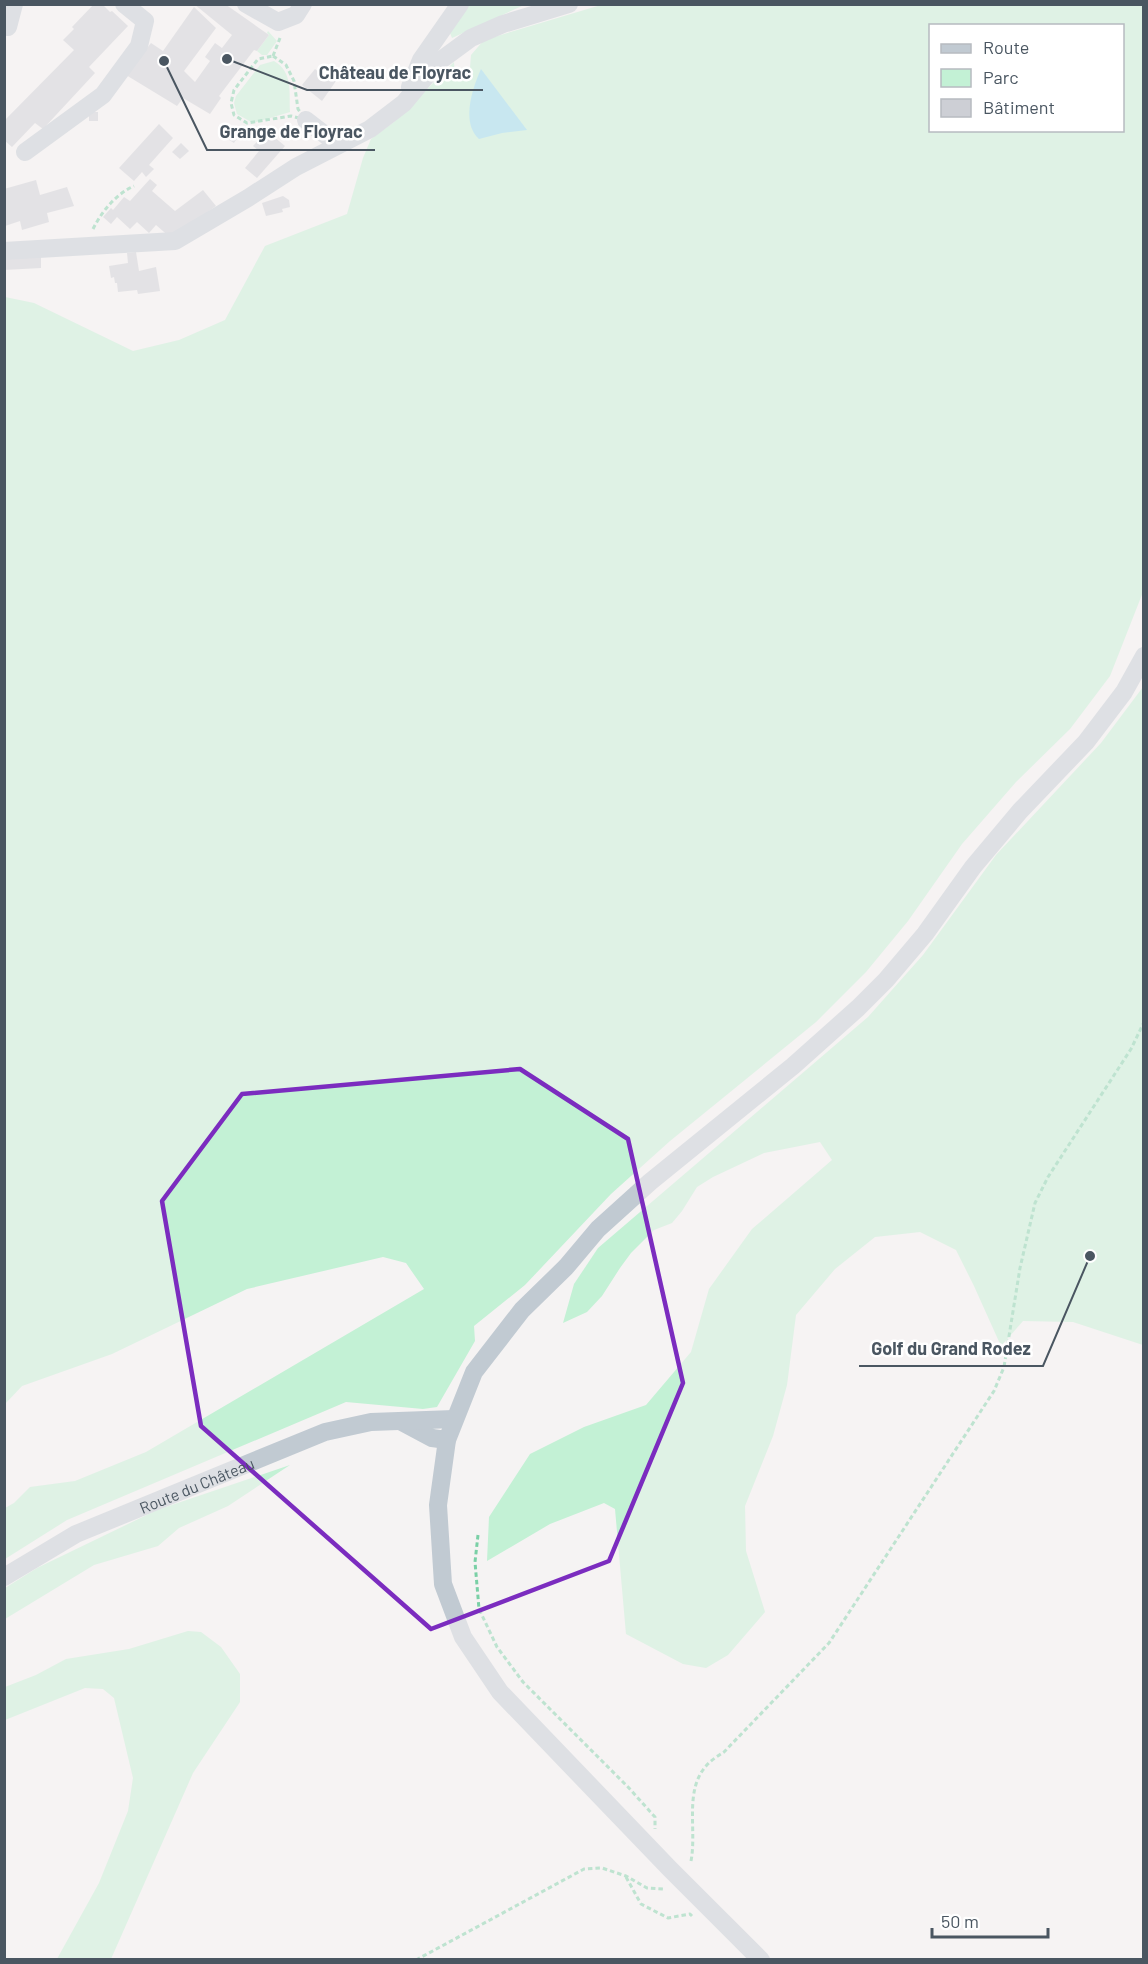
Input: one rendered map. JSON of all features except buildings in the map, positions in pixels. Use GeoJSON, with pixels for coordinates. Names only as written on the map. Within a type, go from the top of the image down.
{"type":"FeatureCollection","features":[{"type":"Feature","properties":{"kind":"street"},"geometry":{"type":"LineString","coordinates":[[4,26],[8,27],[14,4]]}},
{"type":"Feature","properties":{"kind":"street"},"geometry":{"type":"LineString","coordinates":[[25,152],[103,95],[139,46],[145,21],[124,4]]}},
{"type":"Feature","properties":{"kind":"street"},"geometry":{"type":"LineString","coordinates":[[246,4],[278,22],[296,15],[303,4]]}},
{"type":"Feature","properties":{"kind":"street"},"geometry":{"type":"LineString","coordinates":[[404,103],[421,60],[460,4]]}},
{"type":"Feature","properties":{"kind":"street"},"geometry":{"type":"LineString","coordinates":[[4,251],[175,242],[296,166],[370,129],[404,103],[437,63],[471,38],[503,24],[569,4]]}},
{"type":"Feature","properties":{"kind":"street"},"geometry":{"type":"LineString","coordinates":[[306,120],[337,144]]}},
{"type":"Feature","properties":{"kind":"street"},"geometry":{"type":"LineString","coordinates":[[761,1959],[643,1841],[500,1692],[479,1663],[464,1637],[443,1584],[438,1505],[447,1440],[474,1372],[522,1310],[566,1267],[598,1229],[650,1182],[793,1066],[886,980],[925,934],[973,867],[1020,811],[1086,742],[1124,692],[1143,657]]}},
{"type":"Feature","properties":{"kind":"street","name":"Route du Château"},"geometry":{"type":"LineString","coordinates":[[4,1577],[76,1534],[325,1432],[371,1422],[454,1419]]}},
{"type":"Feature","properties":{"kind":"street"},"geometry":{"type":"LineString","coordinates":[[400,1421],[432,1438],[447,1440]]}},
{"type":"Feature","properties":{"kind":"path"},"geometry":{"type":"LineString","coordinates":[[273,56],[286,64],[294,81],[298,109],[306,120],[291,116],[247,123],[234,115],[231,103],[234,90],[258,59],[273,56]]}},
{"type":"Feature","properties":{"kind":"path"},"geometry":{"type":"LineString","coordinates":[[84,247],[99,217],[122,191],[134,186]]}},
{"type":"Feature","properties":{"kind":"path"},"geometry":{"type":"LineString","coordinates":[[692,1861],[695,1783],[706,1765],[724,1752],[829,1643],[994,1391],[1005,1367],[1020,1268],[1035,1203],[1048,1177],[1131,1049],[1143,1022]]}},
{"type":"Feature","properties":{"kind":"path"},"geometry":{"type":"LineString","coordinates":[[478,1536],[475,1562],[479,1609],[497,1647],[524,1682],[655,1817],[655,1829],[643,1841]]}},
{"type":"Feature","properties":{"kind":"path"},"geometry":{"type":"LineString","coordinates":[[416,1959],[584,1869],[602,1868],[626,1876],[647,1888],[663,1889]]}},
{"type":"Feature","properties":{"kind":"path"},"geometry":{"type":"LineString","coordinates":[[626,1876],[641,1904],[668,1918],[690,1914],[698,1922]]}},
{"type":"Feature","properties":{"kind":"highlighted area"},"geometry":{"type":"Polygon","coordinates":[[[520,1069],[628,1139],[683,1383],[609,1561],[431,1629],[201,1426],[162,1201],[242,1094],[520,1069]]]}},
{"type":"Feature","properties":{"kind":"green space"},"geometry":{"type":"Polygon","coordinates":[[[466,5],[524,5],[452,38],[448,28],[466,5]]]}},
{"type":"Feature","properties":{"kind":"green space"},"geometry":{"type":"Polygon","coordinates":[[[601,5],[1143,5],[1143,592],[1110,676],[1070,729],[1016,782],[962,844],[908,921],[866,972],[816,1022],[670,1141],[611,1194],[525,1285],[474,1326],[475,1341],[437,1407],[423,1409],[346,1402],[67,1520],[5,1559],[5,1508],[14,1503],[30,1487],[75,1481],[146,1452],[424,1289],[406,1263],[383,1257],[247,1289],[112,1354],[22,1386],[5,1404],[5,297],[34,303],[133,351],[179,340],[225,320],[265,246],[347,214],[363,158],[371,139],[394,122],[454,62],[455,78],[469,81],[471,55],[484,40],[601,5]]]}},
{"type":"Feature","properties":{"kind":"green space"},"geometry":{"type":"Polygon","coordinates":[[[268,31],[277,41],[267,55],[262,55],[257,51],[269,35],[268,31]]]}},
{"type":"Feature","properties":{"kind":"green space"},"geometry":{"type":"Polygon","coordinates":[[[274,61],[284,71],[289,83],[290,112],[253,123],[237,114],[234,103],[236,96],[260,65],[274,61]]]}},
{"type":"Feature","properties":{"kind":"green space"},"geometry":{"type":"Polygon","coordinates":[[[1143,687],[1143,1345],[1073,1322],[1023,1321],[1001,1346],[956,1250],[920,1232],[875,1237],[835,1269],[796,1315],[787,1385],[773,1436],[745,1506],[746,1551],[765,1612],[728,1655],[706,1668],[683,1664],[626,1634],[615,1509],[604,1503],[550,1524],[487,1561],[489,1517],[530,1454],[584,1427],[646,1405],[691,1352],[709,1289],[752,1229],[832,1160],[820,1142],[764,1153],[713,1177],[697,1187],[672,1223],[654,1230],[631,1253],[602,1296],[587,1312],[563,1323],[574,1284],[598,1248],[868,1017],[923,955],[996,855],[1101,743],[1143,687]]]}},
{"type":"Feature","properties":{"kind":"green space"},"geometry":{"type":"Polygon","coordinates":[[[290,1465],[228,1506],[179,1528],[158,1546],[94,1565],[5,1619],[5,1588],[37,1568],[157,1510],[290,1465]]]}},
{"type":"Feature","properties":{"kind":"green space"},"geometry":{"type":"Polygon","coordinates":[[[188,1631],[201,1632],[221,1647],[240,1674],[240,1702],[193,1773],[111,1959],[57,1959],[99,1883],[128,1811],[133,1778],[114,1698],[103,1689],[85,1688],[5,1720],[5,1687],[36,1675],[66,1659],[129,1649],[188,1631]]]}},
{"type":"Feature","properties":{"kind":"water"},"geometry":{"type":"Polygon","coordinates":[[[481,69],[527,130],[479,139],[470,124],[469,115],[474,86],[481,69]]]}},
{"type":"Feature","properties":{"kind":"place","name":"Château de Floyrac"},"geometry":{"type":"Point","coordinates":[227,59]}},
{"type":"Feature","properties":{"kind":"place","name":"Grange de Floyrac"},"geometry":{"type":"Point","coordinates":[164,61]}},
{"type":"Feature","properties":{"kind":"place","name":"Golf du Grand Rodez"},"geometry":{"type":"Point","coordinates":[1090,1256]}}]}
